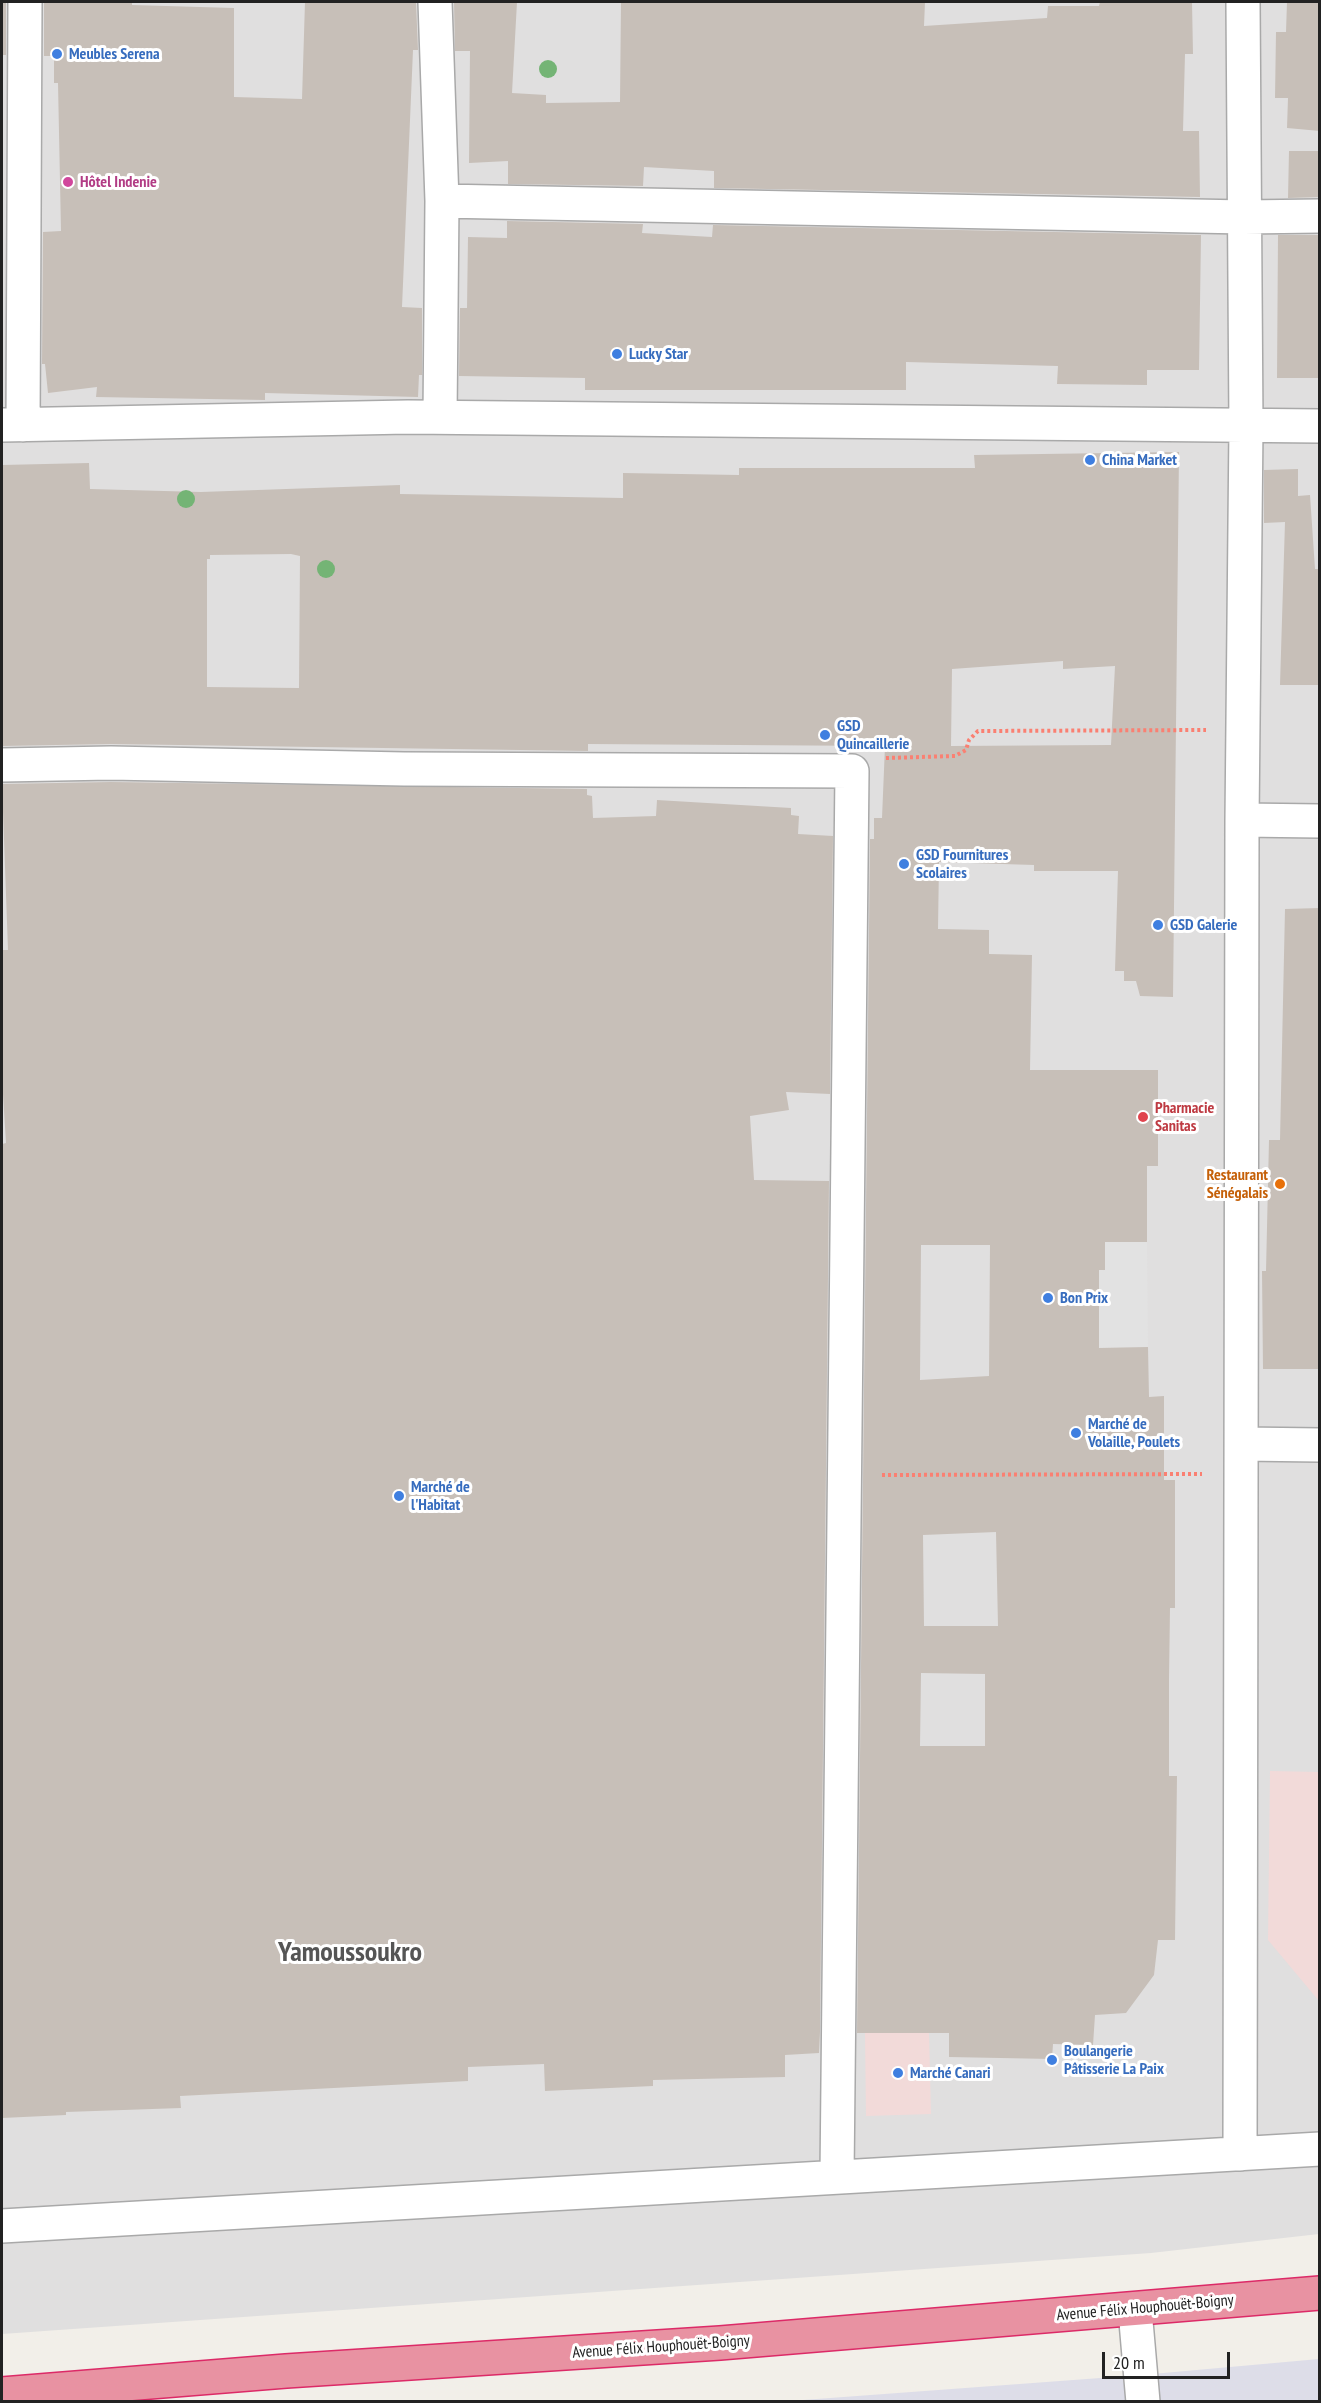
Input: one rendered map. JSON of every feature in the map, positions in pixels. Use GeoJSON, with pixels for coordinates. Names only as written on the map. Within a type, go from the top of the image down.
{"type":"FeatureCollection","features":[{"type":"Feature","properties":{"kind":"highway","name":"Avenue Félix Houphouët-Boigny"},"geometry":{"type":"LineString","coordinates":[[2,2394],[286,2371],[720,2343],[1320,2293]]}},
{"type":"Feature","properties":{"kind":"street"},"geometry":{"type":"LineString","coordinates":[[25,2],[12,425],[440,417],[1320,426]]}},
{"type":"Feature","properties":{"kind":"street"},"geometry":{"type":"LineString","coordinates":[[435,2],[442,201],[440,417]]}},
{"type":"Feature","properties":{"kind":"street"},"geometry":{"type":"LineString","coordinates":[[1240,2154],[1242,820],[1246,426],[1243,2]]}},
{"type":"Feature","properties":{"kind":"street"},"geometry":{"type":"LineString","coordinates":[[442,201],[1244,217],[1320,216]]}},
{"type":"Feature","properties":{"kind":"street"},"geometry":{"type":"LineString","coordinates":[[2,765],[111,763],[404,769],[852,771],[837,2175]]}},
{"type":"Feature","properties":{"kind":"street"},"geometry":{"type":"LineString","coordinates":[[1242,820],[1320,820]]}},
{"type":"Feature","properties":{"kind":"street"},"geometry":{"type":"LineString","coordinates":[[1242,1459],[1320,1444]]}},
{"type":"Feature","properties":{"kind":"street"},"geometry":{"type":"LineString","coordinates":[[2,2226],[837,2175],[1320,2149]]}},
{"type":"Feature","properties":{"kind":"street"},"geometry":{"type":"LineString","coordinates":[[1136,2310],[1143,2402]]}},
{"type":"Feature","properties":{"kind":"path"},"geometry":{"type":"LineString","coordinates":[[852,771],[884,758],[955,756],[966,750],[969,740],[978,731],[1243,730]]}},
{"type":"Feature","properties":{"kind":"path"},"geometry":{"type":"LineString","coordinates":[[843,1475],[1242,1459]]}},
{"type":"Feature","properties":{"kind":"shaded area"},"geometry":{"type":"Polygon","coordinates":[[[2,2],[1319,2],[1319,2234],[1151,2253],[2,2334],[2,2]]]}},
{"type":"Feature","properties":{"kind":"shaded area"},"geometry":{"type":"Polygon","coordinates":[[[1105,1242],[1147,1242],[1148,1347],[1099,1348],[1061,1271],[1105,1270],[1105,1242]]]}},
{"type":"Feature","properties":{"kind":"shaded area"},"geometry":{"type":"Polygon","coordinates":[[[1270,1771],[1319,1772],[1319,2001],[1268,1940],[1270,1771]]]}},
{"type":"Feature","properties":{"kind":"shaded area","name":"Marché Canari"},"geometry":{"type":"Polygon","coordinates":[[[865,2033],[929,2033],[931,2114],[866,2116],[865,2033]]]}},
{"type":"Feature","properties":{"kind":"shaded area"},"geometry":{"type":"Polygon","coordinates":[[[1319,2359],[1319,2401],[776,2402],[1141,2375],[1319,2359]]]}},
{"type":"Feature","properties":{"kind":"building"},"geometry":{"type":"Polygon","coordinates":[[[2,2],[6,2],[6,55],[2,55],[2,2]]]}},
{"type":"Feature","properties":{"kind":"building"},"geometry":{"type":"Polygon","coordinates":[[[44,2],[132,2],[132,5],[234,8],[234,97],[302,99],[305,2],[416,2],[418,50],[413,50],[402,307],[422,308],[422,375],[419,375],[418,397],[265,393],[265,400],[96,397],[97,387],[48,393],[45,364],[42,364],[43,232],[61,231],[58,83],[54,83],[54,56],[44,56],[44,2]]]}},
{"type":"Feature","properties":{"kind":"building"},"geometry":{"type":"Polygon","coordinates":[[[454,2],[517,2],[512,93],[546,95],[546,103],[620,102],[621,2],[925,2],[924,26],[1047,18],[1048,6],[1099,6],[1100,2],[1192,2],[1193,54],[1185,54],[1183,131],[1199,131],[1200,197],[714,188],[714,171],[644,167],[643,186],[508,184],[508,161],[469,163],[470,51],[455,51],[454,2]]]}},
{"type":"Feature","properties":{"kind":"building"},"geometry":{"type":"Polygon","coordinates":[[[1287,2],[1320,2],[1320,131],[1287,128],[1288,98],[1275,98],[1276,32],[1286,32],[1287,2]]]}},
{"type":"Feature","properties":{"kind":"building"},"geometry":{"type":"Polygon","coordinates":[[[1289,151],[1320,151],[1320,197],[1288,198],[1289,151]]]}},
{"type":"Feature","properties":{"kind":"building"},"geometry":{"type":"Polygon","coordinates":[[[507,221],[643,224],[642,233],[712,237],[713,225],[1201,235],[1199,370],[1147,370],[1147,385],[1057,384],[1058,366],[906,362],[906,390],[585,390],[585,378],[459,376],[460,308],[467,308],[468,237],[507,238],[507,221]]]}},
{"type":"Feature","properties":{"kind":"building"},"geometry":{"type":"Polygon","coordinates":[[[1278,235],[1320,235],[1320,378],[1277,378],[1278,235]]]}},
{"type":"Feature","properties":{"kind":"building"},"geometry":{"type":"Polygon","coordinates":[[[1179,452],[1173,997],[1140,996],[1136,981],[1124,981],[1124,971],[1115,971],[1118,871],[1034,871],[1034,865],[939,862],[938,929],[989,930],[989,954],[1032,955],[1030,1070],[1158,1070],[1158,1166],[1147,1166],[1147,1242],[1105,1242],[1105,1270],[1099,1270],[1099,1348],[1148,1347],[1149,1397],[1164,1396],[1164,1480],[1175,1480],[1175,1608],[1170,1608],[1169,1776],[1177,1776],[1175,1940],[1158,1940],[1154,1975],[1126,2013],[1095,2015],[1093,2045],[1053,2044],[1052,2059],[949,2057],[949,2033],[857,2033],[870,839],[874,839],[874,818],[882,818],[885,746],[588,744],[588,751],[111,744],[2,746],[2,465],[89,463],[90,489],[201,492],[400,485],[400,494],[623,498],[623,473],[739,475],[739,468],[975,468],[974,455],[1179,452]],[[291,554],[210,555],[210,559],[207,559],[207,687],[299,688],[300,556],[291,554]],[[1063,661],[952,669],[951,746],[1111,745],[1115,666],[1063,669],[1063,661]],[[921,1245],[920,1380],[989,1376],[990,1245],[921,1245]],[[996,1532],[923,1535],[924,1626],[998,1626],[996,1532]],[[921,1673],[920,1746],[985,1746],[985,1674],[921,1673]]]}},
{"type":"Feature","properties":{"kind":"building"},"geometry":{"type":"Polygon","coordinates":[[[1298,469],[1298,496],[1310,495],[1315,569],[1320,569],[1320,685],[1280,685],[1285,522],[1264,523],[1264,470],[1298,469]]]}},
{"type":"Feature","properties":{"kind":"building","name":"Marché de l'Habitat"},"geometry":{"type":"Polygon","coordinates":[[[111,782],[587,789],[587,795],[592,796],[593,818],[656,816],[657,800],[791,808],[791,815],[799,816],[798,834],[833,836],[830,1094],[786,1092],[789,1110],[750,1116],[754,1180],[829,1181],[819,2053],[785,2055],[785,2077],[653,2080],[653,2086],[545,2091],[544,2064],[468,2067],[468,2081],[180,2096],[181,2108],[66,2112],[66,2115],[2,2118],[2,1144],[6,1143],[2,1078],[2,950],[8,950],[2,784],[111,782]]]}},
{"type":"Feature","properties":{"kind":"building"},"geometry":{"type":"Polygon","coordinates":[[[1320,908],[1320,1369],[1263,1369],[1262,1271],[1266,1271],[1269,1140],[1280,1140],[1285,909],[1320,908]]]}},
{"type":"Feature","properties":{"kind":"place","name":"Meubles Serena"},"geometry":{"type":"Point","coordinates":[57,54]}},
{"type":"Feature","properties":{"kind":"place","name":"Hôtel Indenie"},"geometry":{"type":"Point","coordinates":[68,182]}},
{"type":"Feature","properties":{"kind":"place","name":"Lucky Star"},"geometry":{"type":"Point","coordinates":[617,354]}},
{"type":"Feature","properties":{"kind":"place","name":"China Market"},"geometry":{"type":"Point","coordinates":[1090,460]}},
{"type":"Feature","properties":{"kind":"place","name":"GSD Quincaillerie"},"geometry":{"type":"Point","coordinates":[825,735]}},
{"type":"Feature","properties":{"kind":"place","name":"GSD Fournitures Scolaires"},"geometry":{"type":"Point","coordinates":[904,864]}},
{"type":"Feature","properties":{"kind":"place","name":"GSD Galerie"},"geometry":{"type":"Point","coordinates":[1158,925]}},
{"type":"Feature","properties":{"kind":"place","name":"Pharmacie Sanitas"},"geometry":{"type":"Point","coordinates":[1143,1117]}},
{"type":"Feature","properties":{"kind":"place","name":"Restaurant Sénégalais"},"geometry":{"type":"Point","coordinates":[1280,1184]}},
{"type":"Feature","properties":{"kind":"place","name":"Bon Prix"},"geometry":{"type":"Point","coordinates":[1048,1298]}},
{"type":"Feature","properties":{"kind":"place","name":"Marché de Volaille, Poulets"},"geometry":{"type":"Point","coordinates":[1076,1433]}},
{"type":"Feature","properties":{"kind":"place","name":"Marché de l'Habitat"},"geometry":{"type":"Point","coordinates":[399,1496]}},
{"type":"Feature","properties":{"kind":"place","name":"Boulangerie Pâtisserie La Paix"},"geometry":{"type":"Point","coordinates":[1052,2060]}},
{"type":"Feature","properties":{"kind":"place","name":"Marché Canari"},"geometry":{"type":"Point","coordinates":[898,2073]}},
{"type":"Feature","properties":{"kind":"district","name":"Yamoussoukro"},"geometry":{"type":"Point","coordinates":[350,1953]}}]}
